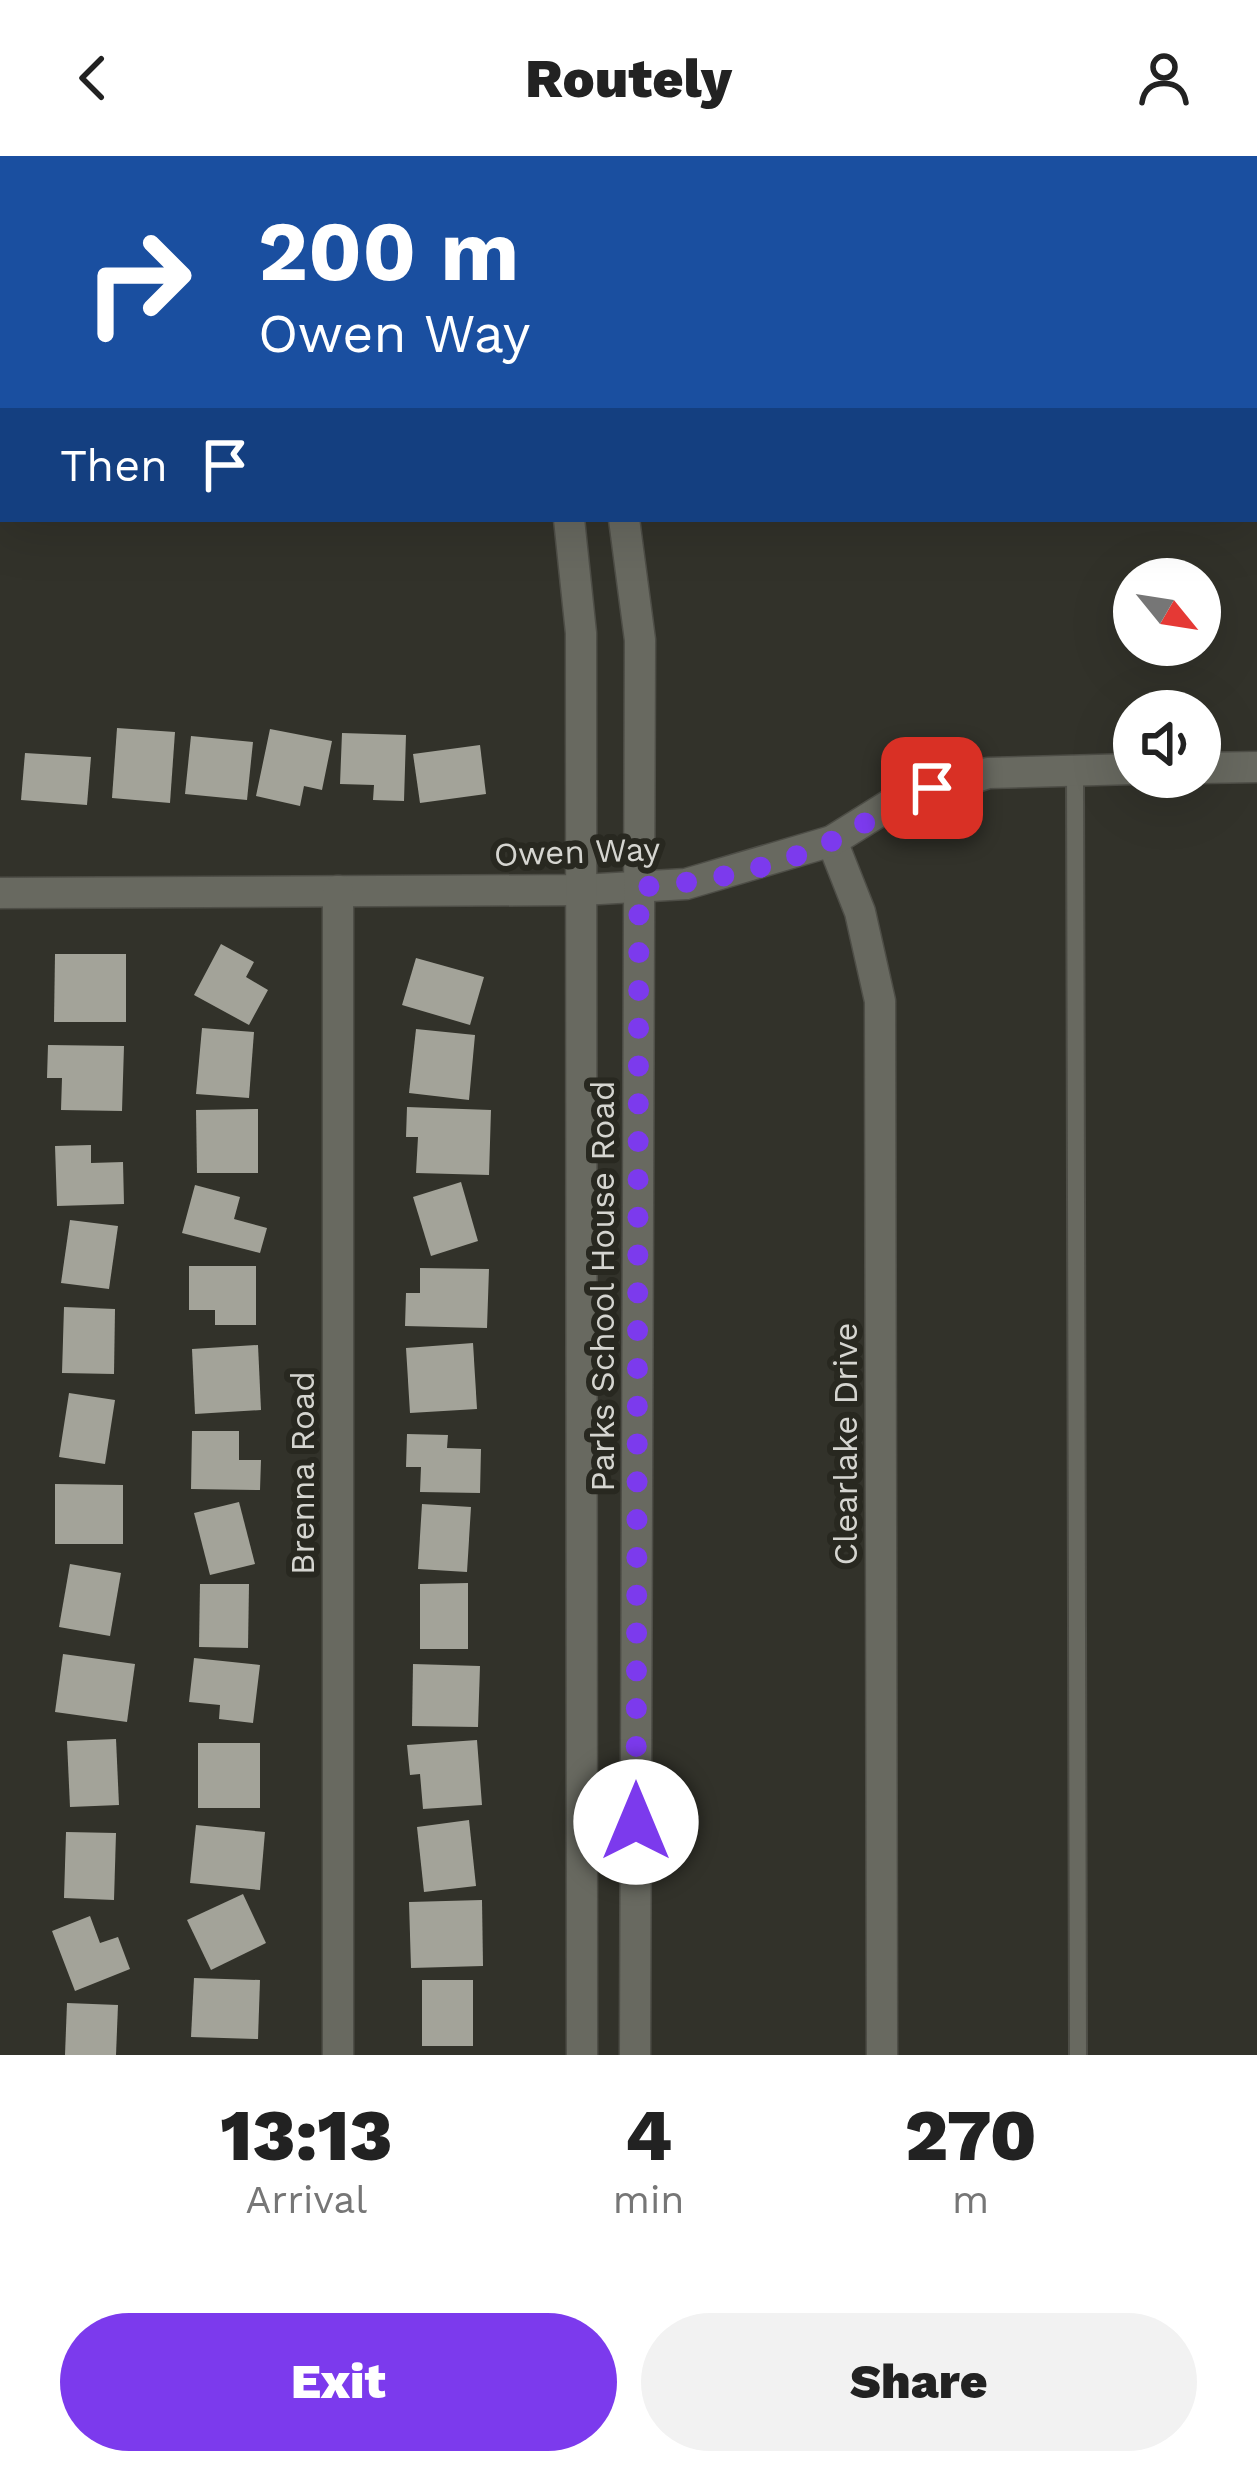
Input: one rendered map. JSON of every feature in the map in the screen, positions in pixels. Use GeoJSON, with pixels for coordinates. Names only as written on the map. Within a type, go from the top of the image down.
{"type":"FeatureCollection","features":[{"type":"Feature","properties":{"kind":"street","name":"Parks School House Road"},"geometry":{"type":"LineString","coordinates":[[569,522],[581,633],[582,2055]]}},
{"type":"Feature","properties":{"kind":"street","name":"Parks School House Road"},"geometry":{"type":"LineString","coordinates":[[624,522],[640,640],[635,2055]]}},
{"type":"Feature","properties":{"kind":"street"},"geometry":{"type":"LineString","coordinates":[[1221,768],[1257,767]]}},
{"type":"Feature","properties":{"kind":"street","name":"Owen Way"},"geometry":{"type":"LineString","coordinates":[[0,893],[582,890],[686,884],[832,841],[888,806],[932,788],[988,773],[1113,769]]}},
{"type":"Feature","properties":{"kind":"street","name":"Clearlake Drive"},"geometry":{"type":"LineString","coordinates":[[832,841],[860,912],[880,1001],[881,2055]]}},
{"type":"Feature","properties":{"kind":"street","name":"Brenna Road"},"geometry":{"type":"LineString","coordinates":[[338,891],[338,2055]]}},
{"type":"Feature","properties":{"kind":"lane"},"geometry":{"type":"LineString","coordinates":[[1075,769],[1078,2055]]}},
{"type":"Feature","properties":{"kind":"building"},"geometry":{"type":"Polygon","coordinates":[[[117,728],[175,732],[170,803],[112,798],[117,728]]]}},
{"type":"Feature","properties":{"kind":"building"},"geometry":{"type":"Polygon","coordinates":[[[270,729],[332,741],[322,790],[304,786],[300,806],[256,796],[270,729]]]}},
{"type":"Feature","properties":{"kind":"building"},"geometry":{"type":"Polygon","coordinates":[[[342,733],[406,735],[404,801],[373,800],[374,785],[340,784],[342,733]]]}},
{"type":"Feature","properties":{"kind":"building"},"geometry":{"type":"Polygon","coordinates":[[[191,736],[253,742],[247,800],[185,794],[191,736]]]}},
{"type":"Feature","properties":{"kind":"building"},"geometry":{"type":"Polygon","coordinates":[[[480,745],[486,794],[420,803],[413,754],[480,745]]]}},
{"type":"Feature","properties":{"kind":"building"},"geometry":{"type":"Polygon","coordinates":[[[25,753],[91,757],[87,805],[21,800],[25,753]]]}},
{"type":"Feature","properties":{"kind":"building"},"geometry":{"type":"Polygon","coordinates":[[[221,944],[254,962],[246,977],[268,990],[249,1025],[194,995],[221,944]]]}},
{"type":"Feature","properties":{"kind":"building"},"geometry":{"type":"Polygon","coordinates":[[[55,954],[126,954],[126,1022],[54,1022],[55,954]]]}},
{"type":"Feature","properties":{"kind":"building"},"geometry":{"type":"Polygon","coordinates":[[[416,958],[484,977],[470,1025],[402,1005],[416,958]]]}},
{"type":"Feature","properties":{"kind":"building"},"geometry":{"type":"Polygon","coordinates":[[[202,1028],[254,1032],[249,1098],[196,1094],[202,1028]]]}},
{"type":"Feature","properties":{"kind":"building"},"geometry":{"type":"Polygon","coordinates":[[[416,1029],[475,1035],[469,1100],[409,1093],[416,1029]]]}},
{"type":"Feature","properties":{"kind":"building"},"geometry":{"type":"Polygon","coordinates":[[[48,1045],[124,1046],[122,1111],[61,1110],[62,1078],[47,1078],[48,1045]]]}},
{"type":"Feature","properties":{"kind":"building"},"geometry":{"type":"Polygon","coordinates":[[[407,1107],[491,1110],[489,1175],[416,1173],[418,1137],[406,1137],[407,1107]]]}},
{"type":"Feature","properties":{"kind":"building"},"geometry":{"type":"Polygon","coordinates":[[[258,1109],[258,1173],[197,1173],[196,1110],[258,1109]]]}},
{"type":"Feature","properties":{"kind":"building"},"geometry":{"type":"Polygon","coordinates":[[[91,1145],[91,1163],[123,1162],[124,1204],[57,1206],[55,1146],[91,1145]]]}},
{"type":"Feature","properties":{"kind":"building"},"geometry":{"type":"Polygon","coordinates":[[[461,1182],[478,1241],[431,1256],[413,1197],[461,1182]]]}},
{"type":"Feature","properties":{"kind":"building"},"geometry":{"type":"Polygon","coordinates":[[[195,1185],[240,1197],[234,1219],[267,1228],[260,1253],[182,1233],[195,1185]]]}},
{"type":"Feature","properties":{"kind":"building"},"geometry":{"type":"Polygon","coordinates":[[[70,1220],[118,1226],[109,1289],[61,1283],[70,1220]]]}},
{"type":"Feature","properties":{"kind":"building"},"geometry":{"type":"Polygon","coordinates":[[[189,1266],[256,1266],[256,1325],[215,1325],[215,1310],[189,1310],[189,1266]]]}},
{"type":"Feature","properties":{"kind":"building"},"geometry":{"type":"Polygon","coordinates":[[[420,1268],[489,1269],[487,1328],[405,1326],[406,1293],[420,1293],[420,1268]]]}},
{"type":"Feature","properties":{"kind":"building"},"geometry":{"type":"Polygon","coordinates":[[[64,1307],[115,1309],[114,1374],[62,1373],[64,1307]]]}},
{"type":"Feature","properties":{"kind":"building"},"geometry":{"type":"Polygon","coordinates":[[[473,1343],[477,1409],[410,1413],[406,1348],[473,1343]]]}},
{"type":"Feature","properties":{"kind":"building"},"geometry":{"type":"Polygon","coordinates":[[[258,1345],[261,1410],[195,1414],[192,1349],[258,1345]]]}},
{"type":"Feature","properties":{"kind":"building"},"geometry":{"type":"Polygon","coordinates":[[[69,1393],[115,1400],[105,1464],[59,1457],[69,1393]]]}},
{"type":"Feature","properties":{"kind":"building"},"geometry":{"type":"Polygon","coordinates":[[[192,1431],[239,1431],[239,1460],[261,1460],[260,1490],[191,1489],[192,1431]]]}},
{"type":"Feature","properties":{"kind":"building"},"geometry":{"type":"Polygon","coordinates":[[[407,1434],[448,1435],[447,1448],[481,1449],[480,1493],[420,1492],[421,1467],[406,1467],[407,1434]]]}},
{"type":"Feature","properties":{"kind":"building"},"geometry":{"type":"Polygon","coordinates":[[[55,1484],[123,1485],[123,1544],[55,1544],[55,1484]]]}},
{"type":"Feature","properties":{"kind":"building"},"geometry":{"type":"Polygon","coordinates":[[[239,1502],[255,1564],[210,1575],[194,1513],[239,1502]]]}},
{"type":"Feature","properties":{"kind":"building"},"geometry":{"type":"Polygon","coordinates":[[[422,1504],[471,1507],[467,1572],[418,1569],[422,1504]]]}},
{"type":"Feature","properties":{"kind":"building"},"geometry":{"type":"Polygon","coordinates":[[[70,1564],[121,1573],[110,1636],[59,1627],[70,1564]]]}},
{"type":"Feature","properties":{"kind":"building"},"geometry":{"type":"Polygon","coordinates":[[[468,1583],[468,1649],[420,1649],[420,1584],[468,1583]]]}},
{"type":"Feature","properties":{"kind":"building"},"geometry":{"type":"Polygon","coordinates":[[[200,1584],[249,1584],[248,1648],[199,1647],[200,1584]]]}},
{"type":"Feature","properties":{"kind":"building"},"geometry":{"type":"Polygon","coordinates":[[[63,1654],[135,1664],[127,1722],[55,1712],[63,1654]]]}},
{"type":"Feature","properties":{"kind":"building"},"geometry":{"type":"Polygon","coordinates":[[[194,1658],[260,1665],[253,1723],[219,1719],[220,1705],[189,1702],[194,1658]]]}},
{"type":"Feature","properties":{"kind":"building"},"geometry":{"type":"Polygon","coordinates":[[[413,1664],[480,1666],[478,1727],[412,1726],[413,1664]]]}},
{"type":"Feature","properties":{"kind":"building"},"geometry":{"type":"Polygon","coordinates":[[[116,1739],[119,1805],[70,1807],[67,1741],[116,1739]]]}},
{"type":"Feature","properties":{"kind":"building"},"geometry":{"type":"Polygon","coordinates":[[[477,1740],[482,1805],[423,1809],[420,1774],[410,1775],[407,1745],[477,1740]]]}},
{"type":"Feature","properties":{"kind":"building"},"geometry":{"type":"Polygon","coordinates":[[[198,1743],[260,1743],[260,1808],[198,1808],[198,1743]]]}},
{"type":"Feature","properties":{"kind":"building"},"geometry":{"type":"Polygon","coordinates":[[[469,1820],[476,1886],[424,1892],[417,1827],[469,1820]]]}},
{"type":"Feature","properties":{"kind":"building"},"geometry":{"type":"Polygon","coordinates":[[[196,1825],[265,1832],[260,1890],[190,1883],[196,1825]]]}},
{"type":"Feature","properties":{"kind":"building"},"geometry":{"type":"Polygon","coordinates":[[[66,1832],[116,1833],[114,1900],[64,1898],[66,1832]]]}},
{"type":"Feature","properties":{"kind":"building"},"geometry":{"type":"Polygon","coordinates":[[[243,1894],[266,1943],[211,1970],[187,1920],[243,1894]]]}},
{"type":"Feature","properties":{"kind":"building"},"geometry":{"type":"Polygon","coordinates":[[[482,1900],[483,1966],[411,1968],[409,1902],[482,1900]]]}},
{"type":"Feature","properties":{"kind":"building"},"geometry":{"type":"Polygon","coordinates":[[[90,1916],[100,1943],[118,1937],[130,1969],[75,1991],[52,1931],[90,1916]]]}},
{"type":"Feature","properties":{"kind":"building"},"geometry":{"type":"Polygon","coordinates":[[[194,1978],[260,1980],[258,2039],[191,2037],[194,1978]]]}},
{"type":"Feature","properties":{"kind":"building"},"geometry":{"type":"Polygon","coordinates":[[[422,1980],[473,1980],[473,2046],[422,2046],[422,1980]]]}},
{"type":"Feature","properties":{"kind":"building"},"geometry":{"type":"Polygon","coordinates":[[[67,2003],[118,2005],[116,2055],[65,2055],[67,2003]]]}},
{"type":"Feature","properties":{"kind":"route"},"geometry":{"type":"LineString","coordinates":[[636,1822],[639,887],[686,884],[764,865],[832,841],[888,806],[932,788]]}}]}
